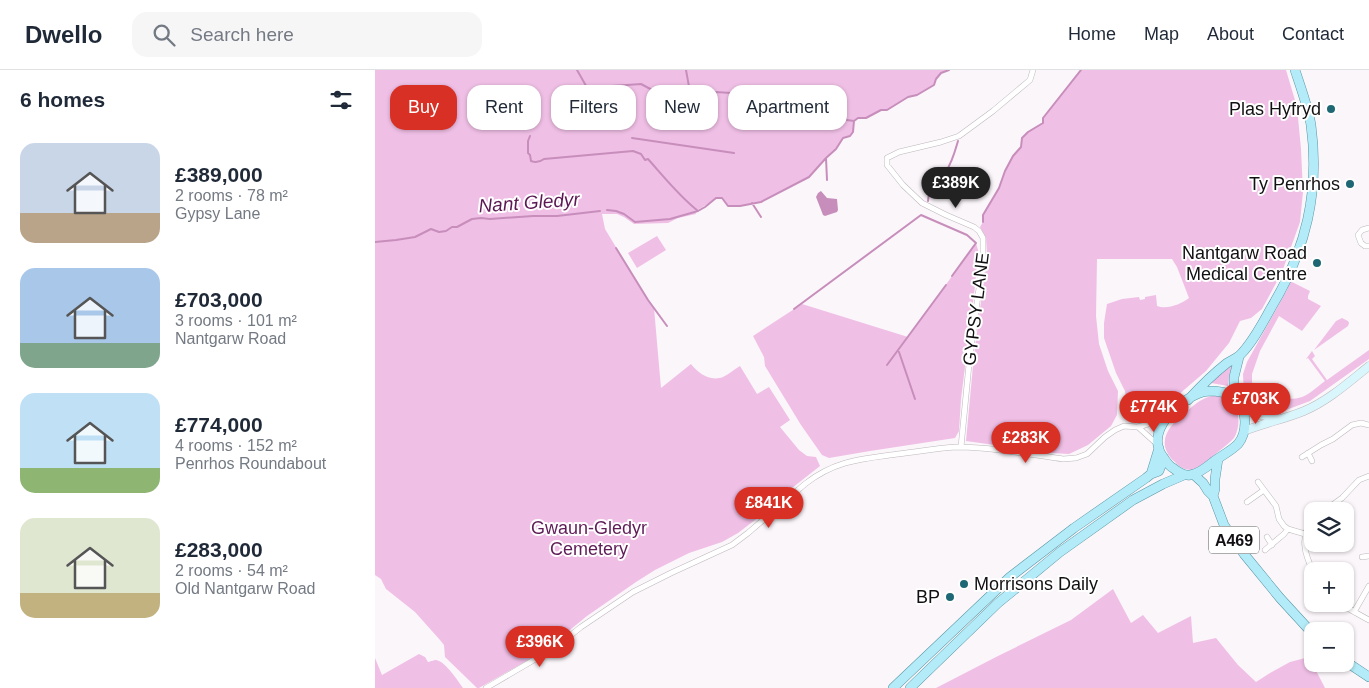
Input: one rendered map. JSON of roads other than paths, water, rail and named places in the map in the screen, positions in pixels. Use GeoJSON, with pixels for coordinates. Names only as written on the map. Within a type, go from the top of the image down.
{"type":"FeatureCollection","features":[{"type":"Feature","properties":{"kind":"main road"},"geometry":{"type":"LineString","coordinates":[[1232,396],[1234,376],[1239,357],[1254,337],[1279,295],[1296,257],[1307,224],[1313,192],[1314,165],[1311,124],[1295,70]]}},
{"type":"Feature","properties":{"kind":"main road"},"geometry":{"type":"LineString","coordinates":[[1151,474],[1158,446],[1158,433],[1165,419],[1229,362],[1239,357]]}},
{"type":"Feature","properties":{"kind":"main road"},"geometry":{"type":"LineString","coordinates":[[1245,431],[1293,415],[1321,402],[1369,366]]}},
{"type":"Feature","properties":{"kind":"main road"},"geometry":{"type":"LineString","coordinates":[[910,688],[999,603],[1060,552],[1133,500],[1163,484],[1205,468],[1239,443],[1245,431],[1245,417],[1236,398],[1227,393],[1215,391],[1203,393],[1188,400]]}},
{"type":"Feature","properties":{"kind":"main road"},"geometry":{"type":"LineString","coordinates":[[1242,408],[1256,414],[1278,419]]}},
{"type":"Feature","properties":{"kind":"main road"},"geometry":{"type":"LineString","coordinates":[[1158,446],[1171,467],[1188,475]]}},
{"type":"Feature","properties":{"kind":"main road"},"geometry":{"type":"LineString","coordinates":[[893,688],[1010,577],[1046,548],[1159,470],[1164,458]]}},
{"type":"Feature","properties":{"kind":"main road","name":"A469"},"geometry":{"type":"LineString","coordinates":[[1213,496],[1218,459]]}},
{"type":"Feature","properties":{"kind":"main road","name":"A469"},"geometry":{"type":"LineString","coordinates":[[1188,475],[1203,483],[1213,496],[1224,525],[1244,554],[1304,624]]}},
{"type":"Feature","properties":{"kind":"main road"},"geometry":{"type":"LineString","coordinates":[[1354,667],[1369,677]]}},
{"type":"Feature","properties":{"kind":"street","name":"GYPSY LANE"},"geometry":{"type":"LineString","coordinates":[[961,447],[970,354],[983,258],[983,238],[979,230],[974,227],[922,203],[890,170],[887,165],[887,158],[899,152],[959,136],[1030,80],[1033,70]]}},
{"type":"Feature","properties":{"kind":"street"},"geometry":{"type":"LineString","coordinates":[[1369,228],[1362,230],[1358,238],[1362,245],[1369,246]]}},
{"type":"Feature","properties":{"kind":"street"},"geometry":{"type":"LineString","coordinates":[[486,688],[556,647],[581,627],[633,592],[732,545],[805,484],[827,470],[841,464],[857,459],[961,447],[1070,459],[1087,454],[1105,437],[1124,426],[1138,427],[1165,419]]}},
{"type":"Feature","properties":{"kind":"street"},"geometry":{"type":"LineString","coordinates":[[1302,457],[1333,439],[1351,425],[1369,424]]}},
{"type":"Feature","properties":{"kind":"street"},"geometry":{"type":"LineString","coordinates":[[1138,427],[1158,446]]}},
{"type":"Feature","properties":{"kind":"street"},"geometry":{"type":"LineString","coordinates":[[1308,453],[1312,461]]}},
{"type":"Feature","properties":{"kind":"street"},"geometry":{"type":"LineString","coordinates":[[1336,502],[1359,480],[1369,476]]}},
{"type":"Feature","properties":{"kind":"street"},"geometry":{"type":"LineString","coordinates":[[1258,482],[1276,506],[1279,519],[1284,526],[1304,534]]}},
{"type":"Feature","properties":{"kind":"street"},"geometry":{"type":"LineString","coordinates":[[1247,502],[1264,490]]}},
{"type":"Feature","properties":{"kind":"street"},"geometry":{"type":"LineString","coordinates":[[1265,550],[1288,529]]}},
{"type":"Feature","properties":{"kind":"street"},"geometry":{"type":"LineString","coordinates":[[1267,537],[1272,545]]}},
{"type":"Feature","properties":{"kind":"street"},"geometry":{"type":"LineString","coordinates":[[1362,557],[1369,556]]}},
{"type":"Feature","properties":{"kind":"street"},"geometry":{"type":"LineString","coordinates":[[1369,586],[1354,612],[1369,620]]}},
{"type":"Feature","properties":{"kind":"waterway"},"geometry":{"type":"LineString","coordinates":[[577,70],[589,91],[592,86],[641,84],[656,92],[683,94],[700,91],[731,93],[760,93],[774,90],[799,91],[808,93],[826,107],[839,112],[847,120],[854,121]]}},
{"type":"Feature","properties":{"kind":"waterway"},"geometry":{"type":"LineString","coordinates":[[686,70],[689,85]]}},
{"type":"Feature","properties":{"kind":"waterway","name":"Nant Gledyr"},"geometry":{"type":"LineString","coordinates":[[607,210],[624,214],[635,222],[670,219],[698,211],[716,198],[722,198],[728,206],[761,202],[809,177],[836,149],[843,138],[850,136],[853,132],[854,121],[858,118],[866,118],[881,110],[887,110],[908,97],[917,95],[934,85],[941,73],[949,70]]}},
{"type":"Feature","properties":{"kind":"waterway"},"geometry":{"type":"LineString","coordinates":[[983,222],[983,215],[999,188],[1013,156],[1021,147],[1022,138],[1043,123],[1043,118],[1081,70]]}},
{"type":"Feature","properties":{"kind":"waterway"},"geometry":{"type":"LineString","coordinates":[[530,136],[528,153],[531,161],[535,162],[544,159],[633,151],[641,154],[698,211]]}},
{"type":"Feature","properties":{"kind":"waterway"},"geometry":{"type":"LineString","coordinates":[[632,138],[734,153]]}},
{"type":"Feature","properties":{"kind":"waterway"},"geometry":{"type":"LineString","coordinates":[[928,201],[930,190],[950,164],[958,141]]}},
{"type":"Feature","properties":{"kind":"waterway"},"geometry":{"type":"LineString","coordinates":[[826,158],[827,180]]}},
{"type":"Feature","properties":{"kind":"waterway"},"geometry":{"type":"LineString","coordinates":[[752,203],[761,217]]}},
{"type":"Feature","properties":{"kind":"waterway","name":"Nant Gledyr"},"geometry":{"type":"LineString","coordinates":[[375,242],[415,237],[431,229],[439,232],[446,231],[472,219],[557,216],[600,211]]}},
{"type":"Feature","properties":{"kind":"waterway"},"geometry":{"type":"LineString","coordinates":[[794,309],[921,215],[967,235],[976,243],[952,276]]}},
{"type":"Feature","properties":{"kind":"waterway"},"geometry":{"type":"LineString","coordinates":[[616,248],[648,300],[667,326]]}},
{"type":"Feature","properties":{"kind":"waterway"},"geometry":{"type":"LineString","coordinates":[[887,365],[946,285]]}},
{"type":"Feature","properties":{"kind":"waterway"},"geometry":{"type":"LineString","coordinates":[[899,352],[915,399]]}},
{"type":"Feature","properties":{"kind":"place","name":"Plas Hyfryd"},"geometry":{"type":"Point","coordinates":[1331,109]}},
{"type":"Feature","properties":{"kind":"place","name":"Ty Penrhos"},"geometry":{"type":"Point","coordinates":[1350,184]}},
{"type":"Feature","properties":{"kind":"place","name":"Nantgarw Road Medical Centre"},"geometry":{"type":"Point","coordinates":[1317,263]}},
{"type":"Feature","properties":{"kind":"place","name":"Morrisons Daily"},"geometry":{"type":"Point","coordinates":[964,584]}},
{"type":"Feature","properties":{"kind":"place","name":"BP"},"geometry":{"type":"Point","coordinates":[950,597]}},
{"type":"Feature","properties":{"kind":"park label","name":"Gwaun-Gledyr Cemetery"},"geometry":{"type":"Point","coordinates":[589,538]}}]}
